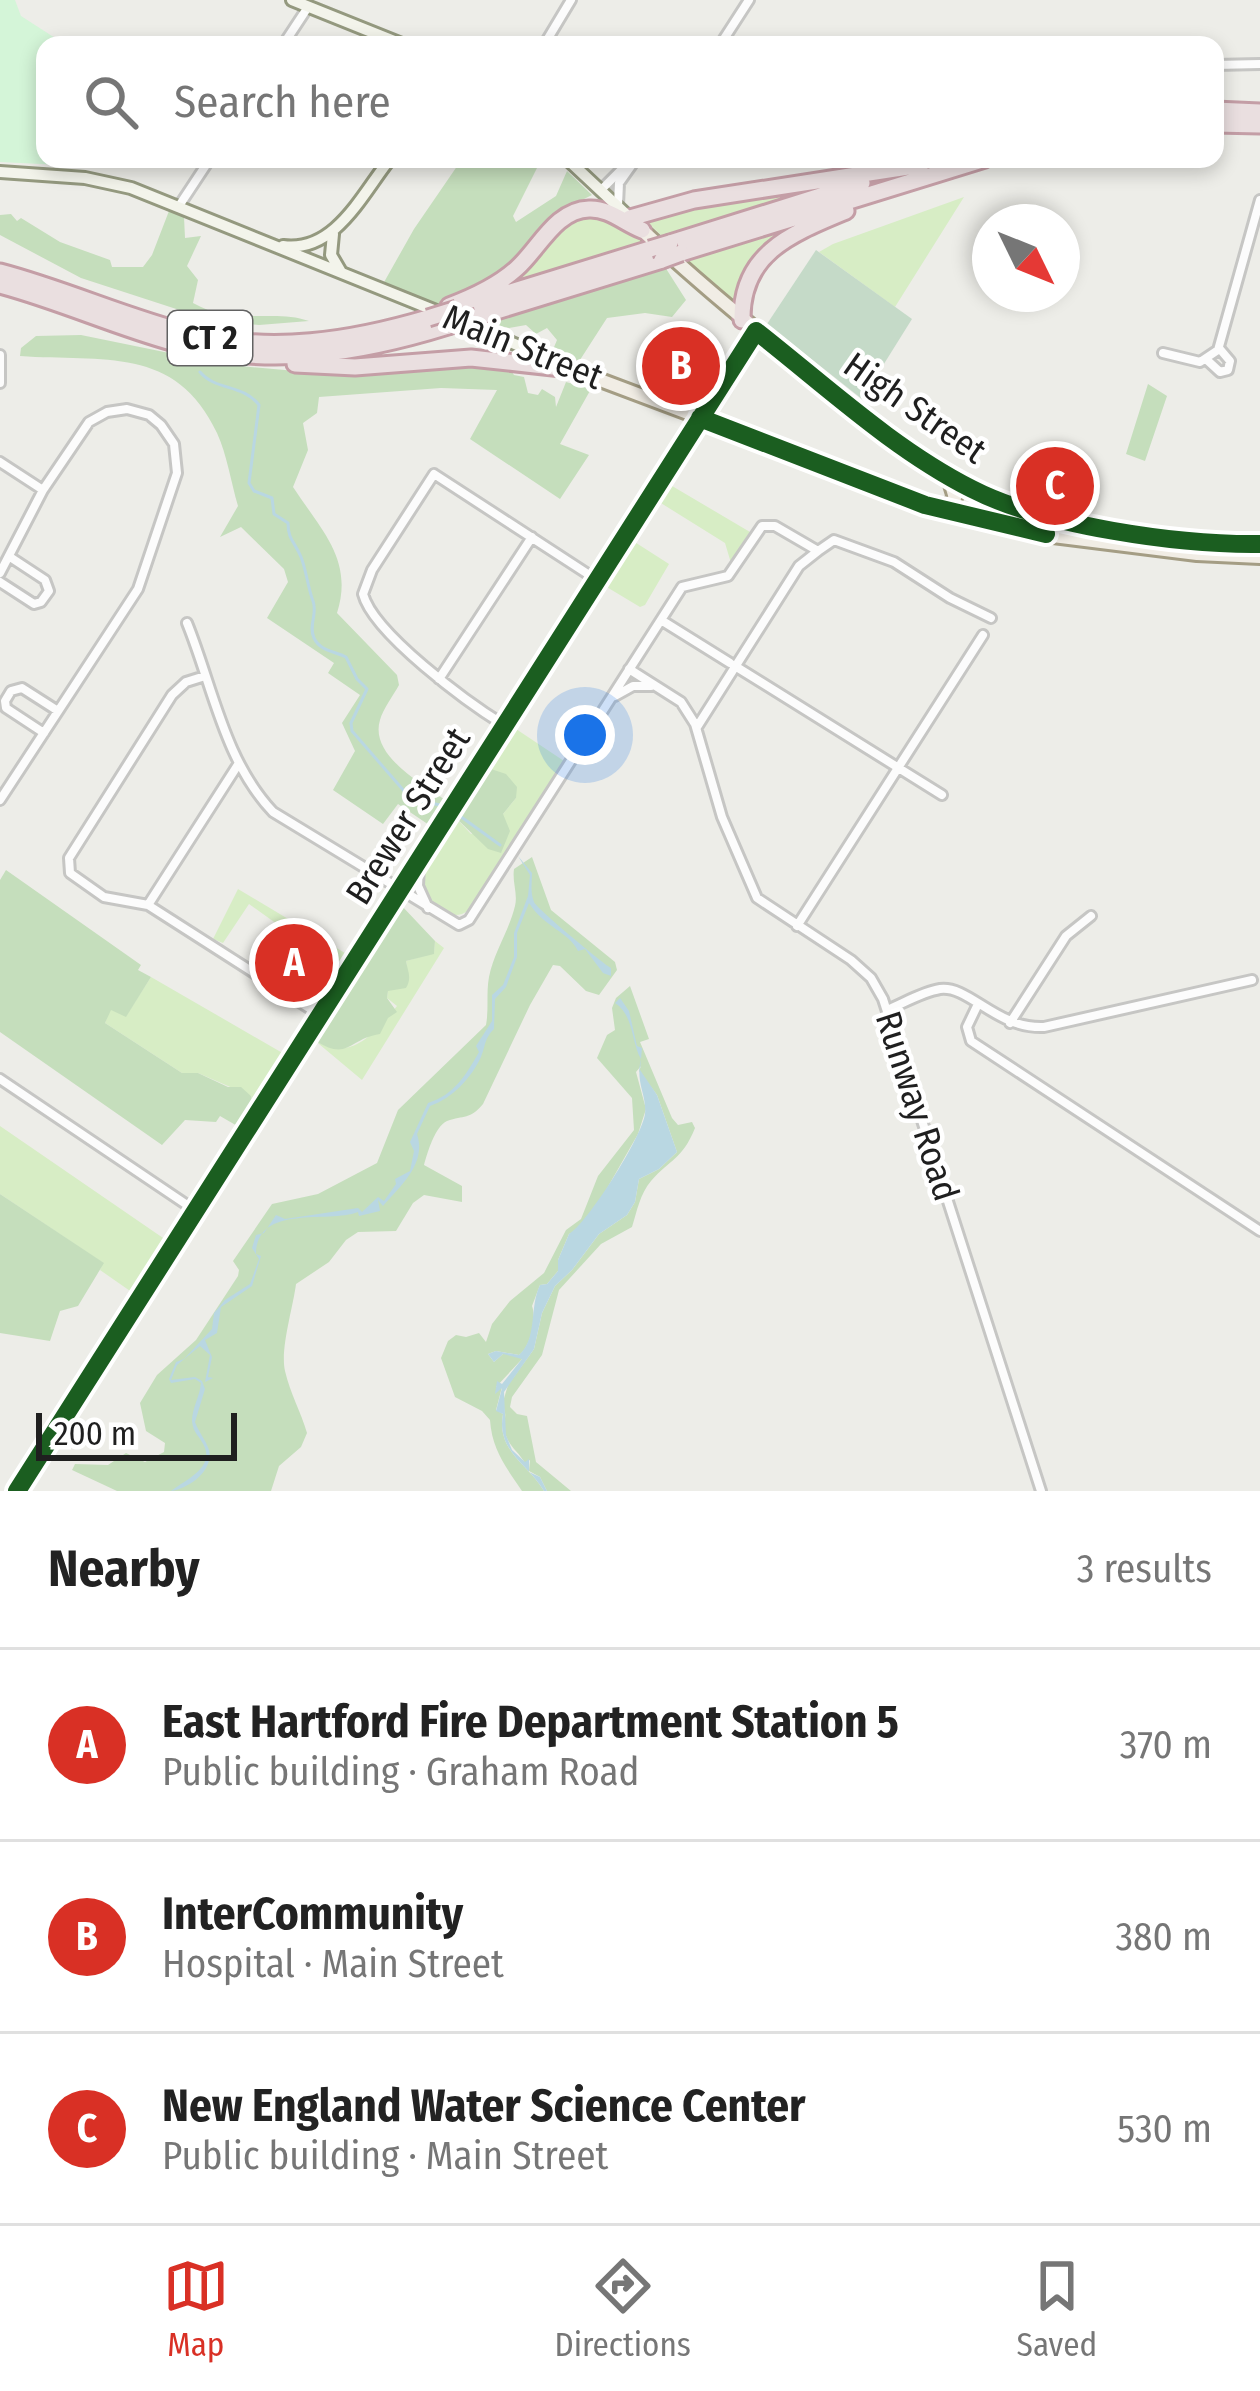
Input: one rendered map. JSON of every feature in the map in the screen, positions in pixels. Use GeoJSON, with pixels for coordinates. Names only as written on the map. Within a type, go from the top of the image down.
{"type":"FeatureCollection","features":[{"type":"Feature","properties":{"kind":"highway"},"geometry":{"type":"LineString","coordinates":[[1224,110],[1260,112]]}},
{"type":"Feature","properties":{"kind":"highway"},"geometry":{"type":"LineString","coordinates":[[1224,124],[1260,125]]}},
{"type":"Feature","properties":{"kind":"highway"},"geometry":{"type":"LineString","coordinates":[[580,210],[630,218],[694,200],[902,168]]}},
{"type":"Feature","properties":{"kind":"highway","name":"CT 2"},"geometry":{"type":"LineString","coordinates":[[676,248],[913,168]]}},
{"type":"Feature","properties":{"kind":"highway","name":"CT 2"},"geometry":{"type":"LineString","coordinates":[[0,272],[172,328],[237,342],[317,342],[423,319],[957,168]]}},
{"type":"Feature","properties":{"kind":"highway"},"geometry":{"type":"LineString","coordinates":[[749,326],[746,279],[766,255],[819,223],[898,186]]}},
{"type":"Feature","properties":{"kind":"highway"},"geometry":{"type":"LineString","coordinates":[[453,307],[510,274],[558,222],[601,190]]}},
{"type":"Feature","properties":{"kind":"highway","name":"CT 2"},"geometry":{"type":"LineString","coordinates":[[0,285],[180,344],[269,357],[365,349],[477,317],[656,254]]}},
{"type":"Feature","properties":{"kind":"highway"},"geometry":{"type":"LineString","coordinates":[[269,357],[314,366],[471,358],[571,369]]}},
{"type":"Feature","properties":{"kind":"main road"},"geometry":{"type":"LineString","coordinates":[[292,0],[381,36]]}},
{"type":"Feature","properties":{"kind":"main road"},"geometry":{"type":"LineString","coordinates":[[268,242],[306,246],[334,231],[383,168]]}},
{"type":"Feature","properties":{"kind":"main road","name":"High Street"},"geometry":{"type":"LineString","coordinates":[[577,168],[749,326],[946,475],[999,502],[1048,517]]}},
{"type":"Feature","properties":{"kind":"main road","name":"Main Street"},"geometry":{"type":"LineString","coordinates":[[0,172],[95,179],[179,206],[571,369],[942,511],[1044,534],[1220,549],[1260,544]]}},
{"type":"Feature","properties":{"kind":"main road"},"geometry":{"type":"LineString","coordinates":[[334,231],[331,255],[344,274]]}},
{"type":"Feature","properties":{"kind":"main road","name":"Brewer Street"},"geometry":{"type":"LineString","coordinates":[[17,1491],[700,418],[749,326]]}},
{"type":"Feature","properties":{"kind":"main road"},"geometry":{"type":"LineString","coordinates":[[942,511],[956,494],[946,475]]}},
{"type":"Feature","properties":{"kind":"main road"},"geometry":{"type":"LineString","coordinates":[[1044,534],[1048,517]]}},
{"type":"Feature","properties":{"kind":"main road","name":"Main Street"},"geometry":{"type":"LineString","coordinates":[[1048,517],[1260,556]]}},
{"type":"Feature","properties":{"kind":"street"},"geometry":{"type":"LineString","coordinates":[[549,36],[571,0]]}},
{"type":"Feature","properties":{"kind":"street"},"geometry":{"type":"LineString","coordinates":[[726,36],[749,0]]}},
{"type":"Feature","properties":{"kind":"street"},"geometry":{"type":"LineString","coordinates":[[289,36],[308,7]]}},
{"type":"Feature","properties":{"kind":"street"},"geometry":{"type":"LineString","coordinates":[[1224,65],[1260,64]]}},
{"type":"Feature","properties":{"kind":"street"},"geometry":{"type":"LineString","coordinates":[[179,206],[203,168]]}},
{"type":"Feature","properties":{"kind":"street"},"geometry":{"type":"LineString","coordinates":[[628,168],[619,182],[630,218]]}},
{"type":"Feature","properties":{"kind":"street"},"geometry":{"type":"LineString","coordinates":[[585,176],[620,169]]}},
{"type":"Feature","properties":{"kind":"street"},"geometry":{"type":"LineString","coordinates":[[601,190],[620,169]]}},
{"type":"Feature","properties":{"kind":"street"},"geometry":{"type":"LineString","coordinates":[[1163,353],[1198,362],[1219,348],[1260,200]]}},
{"type":"Feature","properties":{"kind":"street"},"geometry":{"type":"LineString","coordinates":[[1207,359],[1219,372],[1227,371],[1230,361],[1219,348]]}},
{"type":"Feature","properties":{"kind":"street"},"geometry":{"type":"LineString","coordinates":[[0,355],[0,383]]}},
{"type":"Feature","properties":{"kind":"street"},"geometry":{"type":"LineString","coordinates":[[0,798],[138,589],[177,473],[174,444],[161,425],[148,415],[127,410],[107,412],[83,429],[43,490],[10,557],[0,578],[34,604],[40,603],[49,590],[45,580],[10,557]]}},
{"type":"Feature","properties":{"kind":"street"},"geometry":{"type":"LineString","coordinates":[[0,462],[43,490]]}},
{"type":"Feature","properties":{"kind":"street"},"geometry":{"type":"LineString","coordinates":[[504,725],[459,697],[372,615],[363,594],[372,570],[434,474],[597,580]]}},
{"type":"Feature","properties":{"kind":"street"},"geometry":{"type":"LineString","coordinates":[[187,623],[220,723],[257,795],[273,812],[455,925],[466,922],[682,587],[728,576],[762,526],[776,526],[818,551]]}},
{"type":"Feature","properties":{"kind":"street"},"geometry":{"type":"LineString","coordinates":[[440,679],[532,537]]}},
{"type":"Feature","properties":{"kind":"street"},"geometry":{"type":"LineString","coordinates":[[696,728],[732,664],[799,566],[834,540],[868,551],[992,618]]}},
{"type":"Feature","properties":{"kind":"street"},"geometry":{"type":"LineString","coordinates":[[661,620],[942,795]]}},
{"type":"Feature","properties":{"kind":"street"},"geometry":{"type":"LineString","coordinates":[[797,926],[983,634]]}},
{"type":"Feature","properties":{"kind":"street","name":"Runway Road"},"geometry":{"type":"LineString","coordinates":[[629,669],[681,703],[696,728],[722,817],[751,889],[762,903],[871,978],[887,1010],[1041,1491]]}},
{"type":"Feature","properties":{"kind":"street"},"geometry":{"type":"LineString","coordinates":[[205,676],[186,682],[172,695],[69,857],[70,873],[104,897],[148,905],[321,1016]]}},
{"type":"Feature","properties":{"kind":"street"},"geometry":{"type":"LineString","coordinates":[[609,701],[633,686],[659,687]]}},
{"type":"Feature","properties":{"kind":"street"},"geometry":{"type":"LineString","coordinates":[[44,733],[6,708],[4,702],[11,691],[23,688],[58,711]]}},
{"type":"Feature","properties":{"kind":"street"},"geometry":{"type":"LineString","coordinates":[[148,905],[239,764]]}},
{"type":"Feature","properties":{"kind":"street"},"geometry":{"type":"LineString","coordinates":[[419,860],[418,886],[429,909]]}},
{"type":"Feature","properties":{"kind":"street"},"geometry":{"type":"LineString","coordinates":[[1010,1023],[1066,936],[1091,916]]}},
{"type":"Feature","properties":{"kind":"street"},"geometry":{"type":"LineString","coordinates":[[887,1010],[941,989],[954,990],[1010,1023],[1044,1027],[1252,980]]}},
{"type":"Feature","properties":{"kind":"street"},"geometry":{"type":"LineString","coordinates":[[978,1004],[968,1023],[970,1041],[1260,1231]]}},
{"type":"Feature","properties":{"kind":"street"},"geometry":{"type":"LineString","coordinates":[[0,1079],[196,1211]]}},
{"type":"Feature","properties":{"kind":"green space"},"geometry":{"type":"Polygon","coordinates":[[[0,0],[15,0],[21,16],[52,36],[36,36],[36,164],[0,162],[0,0]]]}},
{"type":"Feature","properties":{"kind":"green space"},"geometry":{"type":"Polygon","coordinates":[[[456,168],[537,168],[513,216],[516,222],[556,196],[567,171],[592,195],[556,213],[497,279],[436,306],[383,284],[456,168]]]}},
{"type":"Feature","properties":{"kind":"green space"},"geometry":{"type":"Polygon","coordinates":[[[810,189],[663,237],[643,218],[691,202],[810,189]]]}},
{"type":"Feature","properties":{"kind":"green space"},"geometry":{"type":"Polygon","coordinates":[[[964,197],[895,307],[819,252],[833,244],[964,197]]]}},
{"type":"Feature","properties":{"kind":"green space"},"geometry":{"type":"Polygon","coordinates":[[[169,211],[184,217],[185,238],[201,236],[187,266],[198,280],[193,303],[224,314],[309,321],[259,325],[207,319],[81,278],[0,235],[0,215],[11,214],[60,242],[110,260],[112,267],[143,267],[169,211]]]}},
{"type":"Feature","properties":{"kind":"green space"},"geometry":{"type":"Polygon","coordinates":[[[599,215],[633,231],[645,243],[497,288],[555,232],[599,215]]]}},
{"type":"Feature","properties":{"kind":"green space"},"geometry":{"type":"Polygon","coordinates":[[[815,220],[753,266],[744,278],[737,308],[687,261],[815,220]]]}},
{"type":"Feature","properties":{"kind":"green space"},"geometry":{"type":"Polygon","coordinates":[[[816,250],[912,319],[862,399],[767,324],[816,250]]]}},
{"type":"Feature","properties":{"kind":"green space"},"geometry":{"type":"Polygon","coordinates":[[[665,267],[686,300],[672,317],[645,313],[607,318],[578,363],[552,352],[557,340],[547,328],[536,334],[526,325],[509,328],[487,323],[665,267]]]}},
{"type":"Feature","properties":{"kind":"green space"},"geometry":{"type":"Polygon","coordinates":[[[81,335],[228,365],[329,374],[507,365],[514,375],[524,377],[528,393],[538,395],[542,389],[555,397],[556,407],[566,382],[591,389],[560,444],[589,455],[560,499],[470,439],[497,390],[441,388],[319,397],[317,413],[303,423],[308,450],[293,487],[338,561],[341,594],[337,613],[397,675],[399,685],[381,716],[379,733],[401,768],[447,801],[432,827],[398,804],[383,824],[333,790],[355,751],[342,723],[360,695],[328,673],[334,663],[267,618],[288,582],[284,569],[241,527],[220,537],[238,506],[217,433],[200,405],[181,385],[134,364],[20,356],[21,348],[36,336],[81,335]]]}},
{"type":"Feature","properties":{"kind":"green space"},"geometry":{"type":"Polygon","coordinates":[[[1148,384],[1167,396],[1145,461],[1126,454],[1148,384]]]}},
{"type":"Feature","properties":{"kind":"green space"},"geometry":{"type":"Polygon","coordinates":[[[667,483],[750,532],[731,563],[725,543],[656,500],[667,483]]]}},
{"type":"Feature","properties":{"kind":"green space"},"geometry":{"type":"Polygon","coordinates":[[[630,539],[669,564],[640,607],[600,583],[630,539]]]}},
{"type":"Feature","properties":{"kind":"green space"},"geometry":{"type":"Polygon","coordinates":[[[510,725],[564,761],[469,910],[447,914],[411,893],[410,886],[455,817],[471,834],[503,822],[503,814],[516,798],[488,768],[482,773],[510,725]]]}},
{"type":"Feature","properties":{"kind":"green space"},"geometry":{"type":"Polygon","coordinates":[[[488,768],[506,774],[517,787],[516,798],[503,814],[510,831],[501,853],[488,849],[455,817],[488,768]]]}},
{"type":"Feature","properties":{"kind":"green space"},"geometry":{"type":"Polygon","coordinates":[[[532,857],[551,910],[615,962],[617,970],[599,995],[586,991],[553,965],[483,1104],[439,1128],[424,1165],[462,1186],[462,1202],[424,1195],[413,1203],[396,1231],[358,1232],[329,1262],[296,1284],[284,1362],[307,1433],[301,1447],[279,1466],[271,1491],[117,1491],[72,1470],[75,1464],[108,1465],[126,1453],[145,1462],[164,1452],[165,1443],[146,1431],[140,1403],[157,1375],[196,1340],[238,1276],[233,1261],[272,1204],[318,1194],[377,1163],[398,1110],[486,1025],[489,977],[515,906],[514,869],[532,857]]]}},
{"type":"Feature","properties":{"kind":"green space"},"geometry":{"type":"Polygon","coordinates":[[[6,870],[141,965],[138,970],[151,977],[126,1017],[111,1010],[105,1023],[182,1073],[198,1073],[228,1087],[241,1087],[251,1096],[253,1107],[239,1127],[220,1116],[216,1122],[185,1120],[162,1145],[0,1032],[0,880],[6,870]]]}},
{"type":"Feature","properties":{"kind":"green space"},"geometry":{"type":"Polygon","coordinates":[[[238,889],[350,956],[343,967],[325,957],[325,950],[295,937],[249,904],[223,943],[213,939],[238,889]]]}},
{"type":"Feature","properties":{"kind":"green space"},"geometry":{"type":"Polygon","coordinates":[[[401,905],[435,941],[434,954],[406,961],[406,988],[388,991],[387,998],[397,1012],[380,1034],[348,1047],[334,1049],[313,1039],[401,905]]]}},
{"type":"Feature","properties":{"kind":"green space"},"geometry":{"type":"Polygon","coordinates":[[[435,941],[444,948],[362,1080],[313,1039],[338,1048],[370,1035],[397,1006],[387,998],[388,990],[407,967],[406,961],[434,953],[435,941]]]}},
{"type":"Feature","properties":{"kind":"green space"},"geometry":{"type":"Polygon","coordinates":[[[151,977],[286,1055],[253,1107],[251,1096],[198,1073],[182,1073],[105,1023],[110,1009],[126,1016],[151,977]]]}},
{"type":"Feature","properties":{"kind":"green space"},"geometry":{"type":"Polygon","coordinates":[[[630,986],[649,1039],[640,1042],[672,1118],[678,1125],[692,1122],[695,1128],[680,1153],[647,1186],[632,1227],[601,1244],[559,1290],[542,1355],[512,1397],[510,1407],[527,1416],[536,1462],[571,1491],[547,1491],[540,1477],[529,1471],[530,1460],[525,1463],[506,1437],[502,1405],[508,1385],[534,1349],[542,1313],[555,1286],[599,1234],[627,1215],[639,1179],[677,1152],[657,1095],[639,1071],[641,1066],[636,1072],[646,1109],[638,1134],[593,1213],[569,1234],[558,1271],[540,1285],[526,1346],[519,1355],[496,1351],[488,1354],[494,1362],[504,1353],[523,1358],[496,1387],[502,1387],[496,1410],[503,1414],[504,1438],[544,1491],[522,1491],[497,1449],[490,1420],[455,1397],[441,1358],[456,1335],[479,1333],[486,1342],[492,1324],[510,1301],[544,1273],[566,1230],[581,1219],[598,1176],[634,1130],[632,1098],[597,1058],[607,1035],[615,1030],[612,1008],[616,998],[630,986]]]}},
{"type":"Feature","properties":{"kind":"green space"},"geometry":{"type":"Polygon","coordinates":[[[0,1126],[166,1240],[133,1293],[100,1270],[103,1263],[0,1194],[0,1126]]]}},
{"type":"Feature","properties":{"kind":"green space"},"geometry":{"type":"Polygon","coordinates":[[[0,1194],[104,1263],[78,1306],[60,1311],[50,1341],[0,1333],[0,1194]]]}},
{"type":"Feature","properties":{"kind":"water"},"geometry":{"type":"Polygon","coordinates":[[[518,856],[532,873],[534,902],[611,968],[611,976],[529,903],[517,933],[517,957],[506,987],[495,999],[494,1029],[467,1080],[430,1106],[417,1134],[415,1165],[404,1182],[383,1206],[378,1200],[380,1211],[296,1218],[265,1231],[276,1215],[285,1219],[358,1208],[362,1212],[378,1197],[384,1201],[395,1179],[410,1171],[414,1151],[410,1142],[428,1103],[452,1089],[479,1052],[476,1046],[492,1021],[492,995],[503,985],[514,957],[514,933],[528,896],[530,875],[518,856]]]}},
{"type":"Feature","properties":{"kind":"water"},"geometry":{"type":"Polygon","coordinates":[[[620,998],[629,1011],[637,1046],[642,1048],[641,1059],[626,1014],[615,1003],[620,998]]]}},
{"type":"Feature","properties":{"kind":"water"},"geometry":{"type":"Polygon","coordinates":[[[641,1059],[640,1070],[657,1095],[677,1152],[639,1179],[627,1215],[599,1234],[555,1286],[542,1313],[534,1349],[504,1392],[506,1435],[512,1450],[525,1462],[529,1459],[529,1472],[509,1448],[504,1438],[503,1414],[496,1411],[502,1388],[495,1394],[497,1381],[502,1384],[522,1359],[503,1354],[494,1362],[488,1354],[496,1351],[519,1355],[525,1348],[540,1285],[558,1271],[569,1234],[600,1198],[642,1125],[645,1107],[639,1075],[641,1059]]]}},
{"type":"Feature","properties":{"kind":"water"},"geometry":{"type":"Polygon","coordinates":[[[264,1233],[259,1238],[256,1254],[261,1256],[252,1286],[221,1307],[217,1333],[205,1340],[212,1357],[208,1377],[213,1378],[205,1382],[210,1355],[200,1346],[177,1365],[171,1380],[195,1377],[202,1381],[205,1389],[195,1422],[210,1458],[198,1478],[171,1491],[201,1468],[206,1455],[192,1421],[201,1383],[195,1379],[171,1383],[169,1379],[176,1362],[212,1329],[214,1313],[225,1300],[250,1284],[259,1259],[252,1248],[256,1235],[264,1233]]]}},
{"type":"Feature","properties":{"kind":"waterway"},"geometry":{"type":"LineString","coordinates":[[200,372],[259,405],[249,483],[254,491],[272,498],[274,514],[288,523],[314,606],[314,638],[346,657],[367,689],[351,723],[352,731],[411,799],[445,806]]}},
{"type":"Feature","properties":{"kind":"waterway"},"geometry":{"type":"LineString","coordinates":[[453,811],[500,845]]}},
{"type":"Feature","properties":{"kind":"cycle path"},"geometry":{"type":"LineString","coordinates":[[17,1491],[756,331],[915,455],[1002,502],[1113,531],[1260,544]]}},
{"type":"Feature","properties":{"kind":"cycle path"},"geometry":{"type":"LineString","coordinates":[[700,418],[925,505],[1046,534]]}},
{"type":"Feature","properties":{"kind":"place","name":"InterCommunity"},"geometry":{"type":"Point","coordinates":[681,366]}},
{"type":"Feature","properties":{"kind":"place","name":"New England Water Science Center"},"geometry":{"type":"Point","coordinates":[1055,486]}},
{"type":"Feature","properties":{"kind":"place","name":"East Hartford Fire Department Station 5"},"geometry":{"type":"Point","coordinates":[294,963]}}]}
